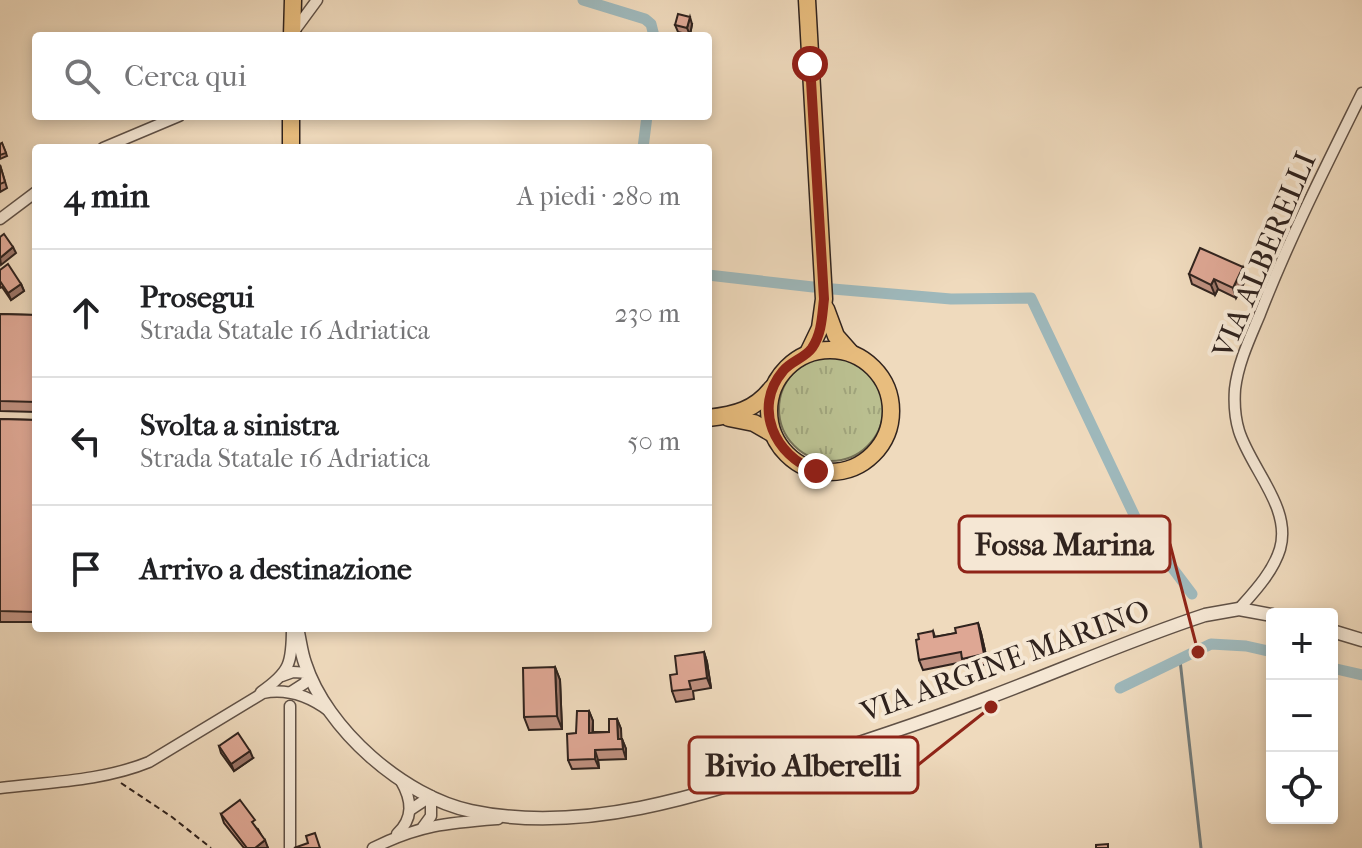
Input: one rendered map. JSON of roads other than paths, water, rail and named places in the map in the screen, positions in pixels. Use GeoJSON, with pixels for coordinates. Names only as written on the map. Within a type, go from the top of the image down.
{"type":"FeatureCollection","features":[{"type":"Feature","properties":{"kind":"main road"},"geometry":{"type":"LineString","coordinates":[[292,32],[293,0]]}},
{"type":"Feature","properties":{"kind":"main road"},"geometry":{"type":"LineString","coordinates":[[807,0],[824,299],[820,328],[808,353]]}},
{"type":"Feature","properties":{"kind":"main road"},"geometry":{"type":"LineString","coordinates":[[291,120],[291,144]]}},
{"type":"Feature","properties":{"kind":"main road"},"geometry":{"type":"LineString","coordinates":[[824,299],[832,327],[842,345],[851,353]]}},
{"type":"Feature","properties":{"kind":"main road"},"geometry":{"type":"LineString","coordinates":[[712,418],[751,408],[774,385],[787,366],[808,353],[825,349],[851,353],[879,373],[892,405],[889,428],[879,449],[851,469],[839,472],[816,471],[795,461],[773,434],[769,405],[774,385]]}},
{"type":"Feature","properties":{"kind":"main road"},"geometry":{"type":"LineString","coordinates":[[712,418],[748,421],[773,434]]}},
{"type":"Feature","properties":{"kind":"street"},"geometry":{"type":"LineString","coordinates":[[294,32],[317,0]]}},
{"type":"Feature","properties":{"kind":"street","name":"VIA ALBERELLI"},"geometry":{"type":"LineString","coordinates":[[1239,609],[1273,565],[1282,533],[1280,517],[1239,432],[1235,388],[1271,284],[1362,93]]}},
{"type":"Feature","properties":{"kind":"street"},"geometry":{"type":"LineString","coordinates":[[112,144],[170,120]]}},
{"type":"Feature","properties":{"kind":"street"},"geometry":{"type":"LineString","coordinates":[[0,219],[32,195]]}},
{"type":"Feature","properties":{"kind":"street","name":"VIA ARGINE MARINO"},"geometry":{"type":"LineString","coordinates":[[295,632],[309,673],[333,714],[358,744],[400,779],[431,796],[472,811],[520,817],[600,813],[664,803],[750,779],[991,697],[1197,617],[1239,609],[1266,614]]}},
{"type":"Feature","properties":{"kind":"street"},"geometry":{"type":"LineString","coordinates":[[280,677],[290,663],[294,632]]}},
{"type":"Feature","properties":{"kind":"street"},"geometry":{"type":"LineString","coordinates":[[1338,633],[1362,640]]}},
{"type":"Feature","properties":{"kind":"street"},"geometry":{"type":"LineString","coordinates":[[246,702],[280,677],[293,672],[309,673],[305,683],[290,692]]}},
{"type":"Feature","properties":{"kind":"street"},"geometry":{"type":"LineString","coordinates":[[0,788],[107,774],[149,762],[263,693],[290,692],[311,698],[333,714]]}},
{"type":"Feature","properties":{"kind":"street"},"geometry":{"type":"LineString","coordinates":[[290,706],[290,848]]}},
{"type":"Feature","properties":{"kind":"street"},"geometry":{"type":"LineString","coordinates":[[391,839],[406,826],[410,810],[409,799],[400,779]]}},
{"type":"Feature","properties":{"kind":"street"},"geometry":{"type":"LineString","coordinates":[[423,827],[431,816],[431,796]]}},
{"type":"Feature","properties":{"kind":"street"},"geometry":{"type":"LineString","coordinates":[[410,810],[431,796]]}},
{"type":"Feature","properties":{"kind":"street"},"geometry":{"type":"LineString","coordinates":[[373,848],[423,827],[520,817]]}},
{"type":"Feature","properties":{"kind":"waterway"},"geometry":{"type":"LineString","coordinates":[[583,0],[645,19],[651,24],[653,32]]}},
{"type":"Feature","properties":{"kind":"waterway"},"geometry":{"type":"LineString","coordinates":[[644,144],[646,120]]}},
{"type":"Feature","properties":{"kind":"waterway"},"geometry":{"type":"LineString","coordinates":[[712,275],[813,287]]}},
{"type":"Feature","properties":{"kind":"waterway"},"geometry":{"type":"LineString","coordinates":[[833,289],[951,299],[1031,298],[1137,521],[1192,594]]}},
{"type":"Feature","properties":{"kind":"waterway"},"geometry":{"type":"LineString","coordinates":[[1120,688],[1211,644],[1266,651]]}},
{"type":"Feature","properties":{"kind":"waterway"},"geometry":{"type":"LineString","coordinates":[[1180,660],[1201,848]]}},
{"type":"Feature","properties":{"kind":"waterway"},"geometry":{"type":"LineString","coordinates":[[1338,669],[1362,675]]}},
{"type":"Feature","properties":{"kind":"place","name":"Fossa Marina"},"geometry":{"type":"Point","coordinates":[1198,652]}},
{"type":"Feature","properties":{"kind":"place","name":"Bivio Alberelli"},"geometry":{"type":"Point","coordinates":[991,707]}}]}
